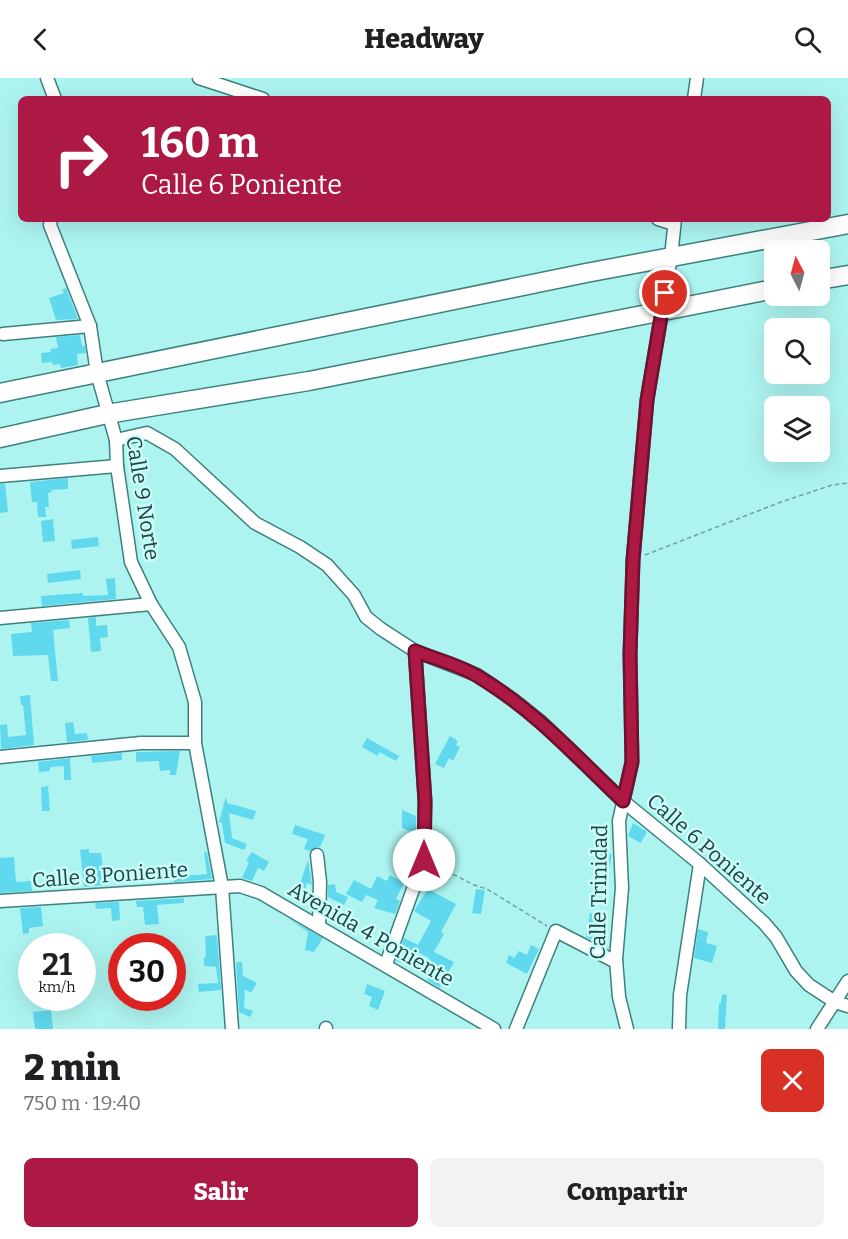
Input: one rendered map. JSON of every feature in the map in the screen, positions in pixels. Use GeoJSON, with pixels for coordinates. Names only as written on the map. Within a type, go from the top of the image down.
{"type":"FeatureCollection","features":[{"type":"Feature","properties":{"kind":"highway"},"geometry":{"type":"LineString","coordinates":[[0,393],[671,257],[848,224]]}},
{"type":"Feature","properties":{"kind":"highway"},"geometry":{"type":"LineString","coordinates":[[830,278],[848,275]]}},
{"type":"Feature","properties":{"kind":"highway"},"geometry":{"type":"LineString","coordinates":[[0,438],[107,414],[309,381],[764,291]]}},
{"type":"Feature","properties":{"kind":"street"},"geometry":{"type":"LineString","coordinates":[[47,78],[54,96]]}},
{"type":"Feature","properties":{"kind":"street"},"geometry":{"type":"LineString","coordinates":[[199,78],[254,96]]}},
{"type":"Feature","properties":{"kind":"street"},"geometry":{"type":"LineString","coordinates":[[694,96],[697,78]]}},
{"type":"Feature","properties":{"kind":"street","name":"Calle 9 Norte"},"geometry":{"type":"LineString","coordinates":[[50,222],[90,326],[97,373],[116,440],[117,466],[131,562],[151,604],[179,647],[195,702],[195,743],[222,887],[232,1029]]}},
{"type":"Feature","properties":{"kind":"street","name":"Calle Trinidad"},"geometry":{"type":"LineString","coordinates":[[627,1029],[619,997],[616,962],[622,888],[619,821],[632,762],[630,654],[633,560],[647,400],[663,310],[675,222]]}},
{"type":"Feature","properties":{"kind":"street"},"geometry":{"type":"LineString","coordinates":[[3,334],[90,326]]}},
{"type":"Feature","properties":{"kind":"street","name":"Calle 6 Poniente"},"geometry":{"type":"LineString","coordinates":[[116,440],[147,433],[175,449],[255,523],[300,547],[327,566],[354,595],[366,617],[415,651],[477,675],[516,701],[623,801],[700,864],[764,923],[776,937],[796,971],[809,985],[834,1002],[848,1006]]}},
{"type":"Feature","properties":{"kind":"street"},"geometry":{"type":"LineString","coordinates":[[0,476],[117,466]]}},
{"type":"Feature","properties":{"kind":"street"},"geometry":{"type":"LineString","coordinates":[[0,618],[151,604]]}},
{"type":"Feature","properties":{"kind":"street"},"geometry":{"type":"LineString","coordinates":[[386,964],[424,860],[425,801],[415,651]]}},
{"type":"Feature","properties":{"kind":"street"},"geometry":{"type":"LineString","coordinates":[[0,757],[141,743],[195,743]]}},
{"type":"Feature","properties":{"kind":"street"},"geometry":{"type":"LineString","coordinates":[[316,855],[320,882],[319,926]]}},
{"type":"Feature","properties":{"kind":"street"},"geometry":{"type":"LineString","coordinates":[[680,1029],[680,995],[700,864]]}},
{"type":"Feature","properties":{"kind":"street","name":"Avenida 4 Poniente"},"geometry":{"type":"LineString","coordinates":[[222,887],[240,886],[261,893],[494,1029]]}},
{"type":"Feature","properties":{"kind":"street","name":"Calle 8 Poniente"},"geometry":{"type":"LineString","coordinates":[[0,901],[222,887]]}},
{"type":"Feature","properties":{"kind":"street"},"geometry":{"type":"LineString","coordinates":[[516,1029],[556,931],[616,962]]}},
{"type":"Feature","properties":{"kind":"street"},"geometry":{"type":"LineString","coordinates":[[817,1029],[848,981]]}},
{"type":"Feature","properties":{"kind":"path"},"geometry":{"type":"LineString","coordinates":[[633,560],[781,502],[832,485],[848,483]]}},
{"type":"Feature","properties":{"kind":"path"},"geometry":{"type":"LineString","coordinates":[[424,860],[474,885],[487,889],[556,931]]}},
{"type":"Feature","properties":{"kind":"building"},"geometry":{"type":"Polygon","coordinates":[[[66,288],[78,319],[56,320],[49,298],[64,293],[62,290],[66,288]]]}},
{"type":"Feature","properties":{"kind":"building"},"geometry":{"type":"Polygon","coordinates":[[[80,335],[86,353],[77,354],[78,365],[61,368],[60,364],[42,363],[41,353],[51,352],[50,349],[58,348],[56,337],[80,335]]]}},
{"type":"Feature","properties":{"kind":"building"},"geometry":{"type":"Polygon","coordinates":[[[68,478],[68,489],[51,490],[52,492],[48,493],[49,507],[45,507],[46,517],[38,517],[37,502],[32,502],[30,482],[68,478]]]}},
{"type":"Feature","properties":{"kind":"building"},"geometry":{"type":"Polygon","coordinates":[[[0,484],[5,484],[8,512],[0,513],[0,484]]]}},
{"type":"Feature","properties":{"kind":"building"},"geometry":{"type":"Polygon","coordinates":[[[53,519],[55,541],[43,542],[41,521],[53,519]]]}},
{"type":"Feature","properties":{"kind":"building"},"geometry":{"type":"Polygon","coordinates":[[[98,537],[99,546],[72,549],[71,540],[98,537]]]}},
{"type":"Feature","properties":{"kind":"building"},"geometry":{"type":"Polygon","coordinates":[[[80,570],[81,579],[48,583],[47,574],[80,570]]]}},
{"type":"Feature","properties":{"kind":"building"},"geometry":{"type":"Polygon","coordinates":[[[115,578],[116,599],[42,606],[41,596],[83,593],[83,596],[108,595],[106,579],[115,578]]]}},
{"type":"Feature","properties":{"kind":"building"},"geometry":{"type":"Polygon","coordinates":[[[96,617],[96,626],[107,625],[108,637],[100,638],[101,651],[91,652],[88,618],[96,617]]]}},
{"type":"Feature","properties":{"kind":"building"},"geometry":{"type":"Polygon","coordinates":[[[69,620],[70,628],[53,630],[58,681],[51,681],[48,655],[13,656],[11,634],[32,632],[31,623],[69,620]]]}},
{"type":"Feature","properties":{"kind":"building"},"geometry":{"type":"Polygon","coordinates":[[[30,695],[34,745],[1,749],[0,725],[7,724],[8,737],[26,735],[20,696],[30,695]]]}},
{"type":"Feature","properties":{"kind":"building"},"geometry":{"type":"Polygon","coordinates":[[[73,722],[75,734],[87,733],[88,740],[67,742],[65,723],[73,722]]]}},
{"type":"Feature","properties":{"kind":"building"},"geometry":{"type":"Polygon","coordinates":[[[450,736],[458,741],[456,745],[460,747],[453,761],[449,758],[444,768],[435,764],[450,736]]]}},
{"type":"Feature","properties":{"kind":"building"},"geometry":{"type":"Polygon","coordinates":[[[367,738],[399,756],[396,761],[379,752],[378,756],[362,747],[367,738]]]}},
{"type":"Feature","properties":{"kind":"building"},"geometry":{"type":"Polygon","coordinates":[[[180,751],[176,775],[170,775],[170,770],[160,771],[159,761],[136,762],[136,752],[180,751]]]}},
{"type":"Feature","properties":{"kind":"building"},"geometry":{"type":"Polygon","coordinates":[[[122,753],[122,760],[92,763],[91,756],[122,753]]]}},
{"type":"Feature","properties":{"kind":"building"},"geometry":{"type":"Polygon","coordinates":[[[70,758],[71,780],[64,780],[64,766],[50,767],[50,771],[39,772],[38,762],[70,758]]]}},
{"type":"Feature","properties":{"kind":"building"},"geometry":{"type":"Polygon","coordinates":[[[48,786],[50,811],[42,811],[41,787],[48,786]]]}},
{"type":"Feature","properties":{"kind":"building"},"geometry":{"type":"Polygon","coordinates":[[[226,796],[227,803],[256,811],[253,820],[229,813],[232,838],[247,844],[244,850],[225,843],[222,823],[219,822],[226,796]]]}},
{"type":"Feature","properties":{"kind":"building"},"geometry":{"type":"Polygon","coordinates":[[[402,810],[416,816],[416,834],[402,828],[402,810]]]}},
{"type":"Feature","properties":{"kind":"building"},"geometry":{"type":"Polygon","coordinates":[[[633,823],[647,832],[641,843],[628,836],[633,823]]]}},
{"type":"Feature","properties":{"kind":"building"},"geometry":{"type":"Polygon","coordinates":[[[295,825],[325,835],[320,847],[310,851],[304,849],[308,839],[292,834],[295,825]]]}},
{"type":"Feature","properties":{"kind":"building"},"geometry":{"type":"Polygon","coordinates":[[[601,848],[612,855],[609,868],[597,866],[601,848]]]}},
{"type":"Feature","properties":{"kind":"building"},"geometry":{"type":"Polygon","coordinates":[[[89,849],[89,853],[101,853],[105,885],[84,887],[80,850],[89,849]]]}},
{"type":"Feature","properties":{"kind":"building"},"geometry":{"type":"Polygon","coordinates":[[[204,852],[207,852],[212,879],[174,882],[174,873],[181,874],[181,876],[207,874],[204,852]]]}},
{"type":"Feature","properties":{"kind":"building"},"geometry":{"type":"Polygon","coordinates":[[[252,852],[269,862],[264,871],[258,868],[252,881],[242,878],[249,862],[246,860],[252,852]]]}},
{"type":"Feature","properties":{"kind":"building"},"geometry":{"type":"Polygon","coordinates":[[[14,857],[16,882],[31,881],[32,891],[0,893],[0,858],[14,857]]]}},
{"type":"Feature","properties":{"kind":"building"},"geometry":{"type":"Polygon","coordinates":[[[308,860],[312,885],[307,883],[303,897],[296,895],[308,860]]]}},
{"type":"Feature","properties":{"kind":"building"},"geometry":{"type":"Polygon","coordinates":[[[390,875],[404,883],[396,899],[400,901],[395,914],[374,908],[378,900],[366,895],[362,902],[346,894],[354,880],[371,889],[377,876],[387,881],[390,875]]]}},
{"type":"Feature","properties":{"kind":"building"},"geometry":{"type":"Polygon","coordinates":[[[335,884],[336,892],[348,897],[344,905],[328,897],[328,885],[335,884]]]}},
{"type":"Feature","properties":{"kind":"building"},"geometry":{"type":"Polygon","coordinates":[[[428,889],[456,904],[441,932],[444,934],[434,952],[454,962],[440,988],[427,980],[431,974],[423,971],[429,958],[417,952],[402,963],[396,961],[404,938],[418,945],[431,921],[414,911],[428,889]]]}},
{"type":"Feature","properties":{"kind":"building"},"geometry":{"type":"Polygon","coordinates":[[[476,889],[485,890],[481,914],[472,913],[476,889]]]}},
{"type":"Feature","properties":{"kind":"building"},"geometry":{"type":"Polygon","coordinates":[[[184,898],[184,903],[157,905],[159,924],[145,925],[143,907],[137,907],[136,901],[184,898]]]}},
{"type":"Feature","properties":{"kind":"building"},"geometry":{"type":"Polygon","coordinates":[[[119,902],[120,920],[112,921],[111,908],[96,909],[95,903],[119,902]]]}},
{"type":"Feature","properties":{"kind":"building"},"geometry":{"type":"Polygon","coordinates":[[[41,907],[43,926],[29,928],[29,933],[23,933],[20,908],[41,907]]]}},
{"type":"Feature","properties":{"kind":"building"},"geometry":{"type":"Polygon","coordinates":[[[590,913],[602,915],[598,943],[586,937],[590,913]]]}},
{"type":"Feature","properties":{"kind":"building"},"geometry":{"type":"Polygon","coordinates":[[[287,918],[323,938],[314,952],[305,950],[308,932],[287,918]]]}},
{"type":"Feature","properties":{"kind":"building"},"geometry":{"type":"Polygon","coordinates":[[[698,929],[708,932],[706,943],[717,946],[712,963],[694,958],[698,929]]]}},
{"type":"Feature","properties":{"kind":"building"},"geometry":{"type":"Polygon","coordinates":[[[217,935],[221,990],[199,992],[198,984],[218,983],[216,967],[204,966],[205,936],[217,935]]]}},
{"type":"Feature","properties":{"kind":"building"},"geometry":{"type":"Polygon","coordinates":[[[531,945],[539,949],[527,974],[506,963],[509,955],[514,958],[519,951],[527,955],[531,945]]]}},
{"type":"Feature","properties":{"kind":"building"},"geometry":{"type":"Polygon","coordinates":[[[236,962],[242,962],[243,976],[257,983],[251,993],[245,989],[244,1008],[253,1011],[250,1017],[239,1012],[236,962]]]}},
{"type":"Feature","properties":{"kind":"building"},"geometry":{"type":"Polygon","coordinates":[[[367,984],[385,991],[378,1010],[369,1006],[372,997],[364,994],[367,984]]]}},
{"type":"Feature","properties":{"kind":"building"},"geometry":{"type":"Polygon","coordinates":[[[722,994],[727,995],[725,1029],[718,1029],[719,1003],[721,1003],[722,994]]]}},
{"type":"Feature","properties":{"kind":"building"},"geometry":{"type":"Polygon","coordinates":[[[51,1011],[53,1029],[35,1029],[33,1012],[51,1011]]]}},
{"type":"Feature","properties":{"kind":"route"},"geometry":{"type":"LineString","coordinates":[[424,860],[425,801],[415,651],[477,675],[516,701],[623,801],[632,762],[630,654],[633,560],[647,400],[665,293]]}}]}
